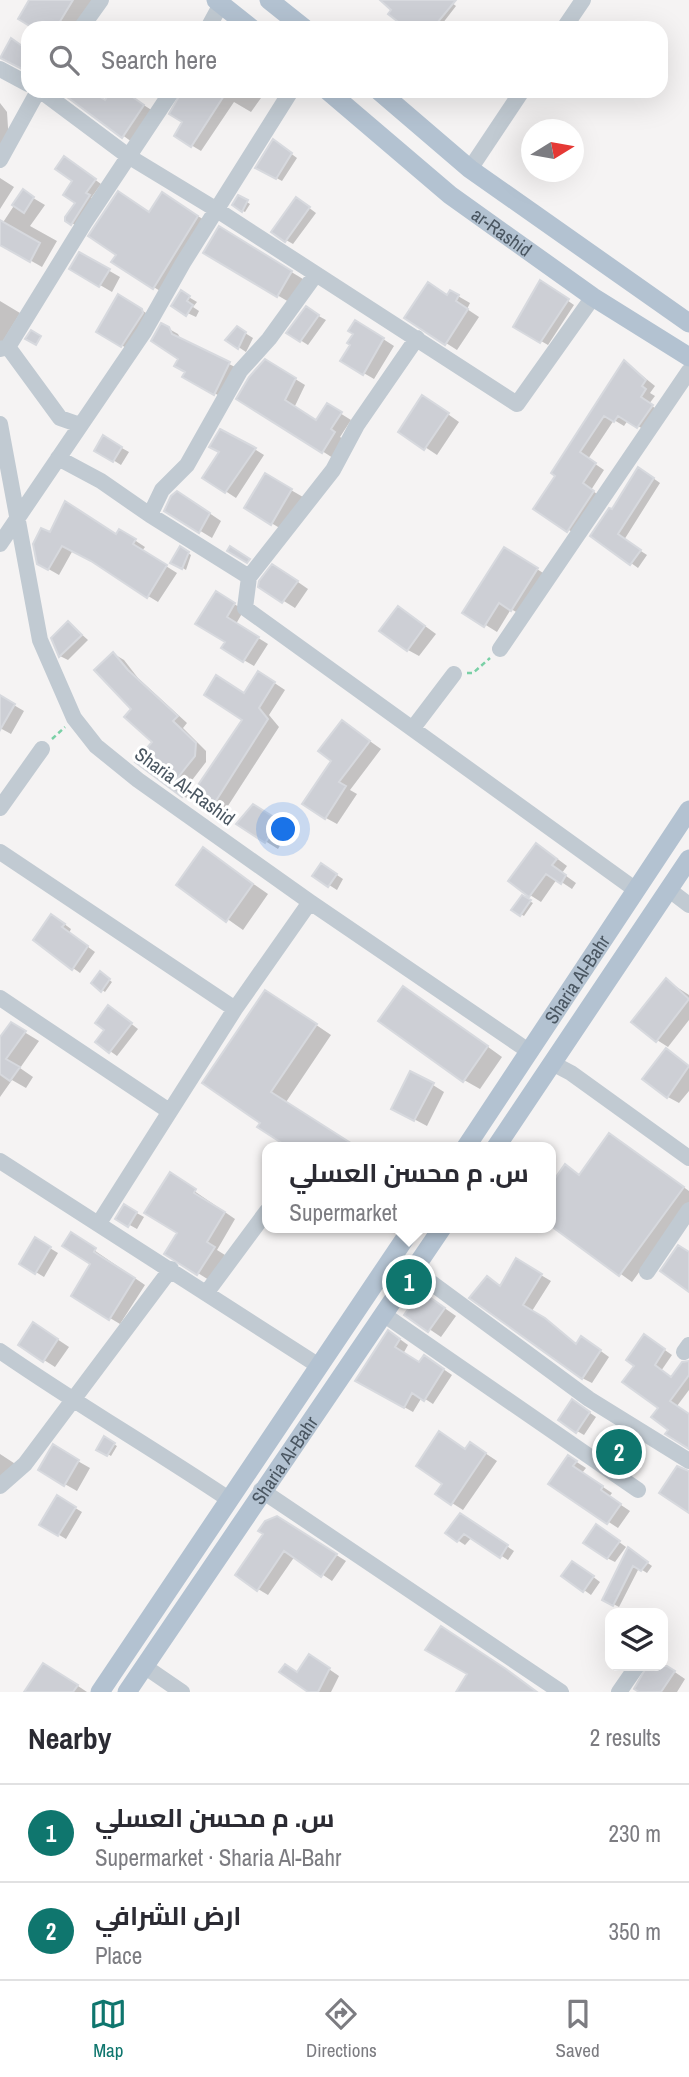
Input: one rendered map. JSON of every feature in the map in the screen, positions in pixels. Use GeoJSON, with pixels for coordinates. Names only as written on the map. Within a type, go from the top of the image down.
{"type":"FeatureCollection","features":[{"type":"Feature","properties":{"kind":"main road"},"geometry":{"type":"LineString","coordinates":[[269,0],[295,21]]}},
{"type":"Feature","properties":{"kind":"main road"},"geometry":{"type":"LineString","coordinates":[[218,2],[242,21]]}},
{"type":"Feature","properties":{"kind":"main road","name":"ar-Rashid"},"geometry":{"type":"LineString","coordinates":[[336,98],[450,195],[593,297],[689,357]]}},
{"type":"Feature","properties":{"kind":"main road","name":"ar-Rashid"},"geometry":{"type":"LineString","coordinates":[[387,98],[470,169],[689,323]]}},
{"type":"Feature","properties":{"kind":"main road","name":"Sharia Al-Bahr"},"geometry":{"type":"LineString","coordinates":[[469,1142],[689,810]]}},
{"type":"Feature","properties":{"kind":"main road","name":"Sharia Al-Bahr"},"geometry":{"type":"LineString","coordinates":[[499,1142],[689,859]]}},
{"type":"Feature","properties":{"kind":"main road","name":"Sharia Al-Bahr"},"geometry":{"type":"LineString","coordinates":[[100,1692],[409,1233]]}},
{"type":"Feature","properties":{"kind":"main road","name":"Sharia Al-Bahr"},"geometry":{"type":"LineString","coordinates":[[127,1692],[261,1490],[439,1233]]}},
{"type":"Feature","properties":{"kind":"street"},"geometry":{"type":"LineString","coordinates":[[86,21],[101,0]]}},
{"type":"Feature","properties":{"kind":"street"},"geometry":{"type":"LineString","coordinates":[[569,21],[583,0]]}},
{"type":"Feature","properties":{"kind":"street"},"geometry":{"type":"LineString","coordinates":[[211,21],[218,2]]}},
{"type":"Feature","properties":{"kind":"street"},"geometry":{"type":"LineString","coordinates":[[0,69],[21,80]]}},
{"type":"Feature","properties":{"kind":"street"},"geometry":{"type":"LineString","coordinates":[[0,160],[36,98]]}},
{"type":"Feature","properties":{"kind":"street"},"geometry":{"type":"LineString","coordinates":[[49,98],[128,156],[217,210],[517,404],[593,297]]}},
{"type":"Feature","properties":{"kind":"street"},"geometry":{"type":"LineString","coordinates":[[80,425],[60,418],[4,348],[168,98]]}},
{"type":"Feature","properties":{"kind":"street"},"geometry":{"type":"LineString","coordinates":[[0,544],[144,332],[287,98]]}},
{"type":"Feature","properties":{"kind":"street"},"geometry":{"type":"LineString","coordinates":[[470,169],[517,98]]}},
{"type":"Feature","properties":{"kind":"street"},"geometry":{"type":"LineString","coordinates":[[150,515],[162,490],[187,465],[240,371],[316,274]]}},
{"type":"Feature","properties":{"kind":"street"},"geometry":{"type":"LineString","coordinates":[[417,338],[358,425],[333,470],[248,577],[245,608],[636,890]]}},
{"type":"Feature","properties":{"kind":"street"},"geometry":{"type":"LineString","coordinates":[[500,649],[689,371]]}},
{"type":"Feature","properties":{"kind":"street","name":"Sharia Al-Rashid"},"geometry":{"type":"LineString","coordinates":[[0,425],[40,640],[74,718],[96,746],[138,780],[310,902],[530,1052]]}},
{"type":"Feature","properties":{"kind":"street"},"geometry":{"type":"LineString","coordinates":[[58,458],[101,481],[248,577]]}},
{"type":"Feature","properties":{"kind":"street"},"geometry":{"type":"LineString","coordinates":[[413,728],[454,674]]}},
{"type":"Feature","properties":{"kind":"street"},"geometry":{"type":"LineString","coordinates":[[0,808],[42,749]]}},
{"type":"Feature","properties":{"kind":"street"},"geometry":{"type":"LineString","coordinates":[[0,852],[235,1009]]}},
{"type":"Feature","properties":{"kind":"street"},"geometry":{"type":"LineString","coordinates":[[668,889],[689,905]]}},
{"type":"Feature","properties":{"kind":"street"},"geometry":{"type":"LineString","coordinates":[[99,1223],[235,1009],[310,902]]}},
{"type":"Feature","properties":{"kind":"street"},"geometry":{"type":"LineString","coordinates":[[0,998],[169,1111]]}},
{"type":"Feature","properties":{"kind":"street"},"geometry":{"type":"LineString","coordinates":[[552,1063],[571,1073],[687,1152]]}},
{"type":"Feature","properties":{"kind":"street"},"geometry":{"type":"LineString","coordinates":[[0,1161],[319,1366]]}},
{"type":"Feature","properties":{"kind":"street"},"geometry":{"type":"LineString","coordinates":[[647,1272],[689,1210]]}},
{"type":"Feature","properties":{"kind":"street"},"geometry":{"type":"LineString","coordinates":[[207,1292],[262,1217]]}},
{"type":"Feature","properties":{"kind":"street"},"geometry":{"type":"LineString","coordinates":[[0,1486],[25,1464],[171,1269]]}},
{"type":"Feature","properties":{"kind":"street"},"geometry":{"type":"LineString","coordinates":[[414,1270],[589,1399],[689,1461]]}},
{"type":"Feature","properties":{"kind":"street"},"geometry":{"type":"LineString","coordinates":[[383,1314],[638,1490]]}},
{"type":"Feature","properties":{"kind":"street"},"geometry":{"type":"LineString","coordinates":[[0,1351],[72,1401],[155,1450],[230,1500]]}},
{"type":"Feature","properties":{"kind":"street"},"geometry":{"type":"LineString","coordinates":[[261,1490],[549,1689]]}},
{"type":"Feature","properties":{"kind":"street"},"geometry":{"type":"LineString","coordinates":[[144,1666],[182,1692]]}},
{"type":"Feature","properties":{"kind":"street"},"geometry":{"type":"LineString","coordinates":[[619,1692],[634,1671]]}},
{"type":"Feature","properties":{"kind":"path"},"geometry":{"type":"LineString","coordinates":[[454,674],[473,673],[500,649]]}},
{"type":"Feature","properties":{"kind":"path"},"geometry":{"type":"LineString","coordinates":[[42,749],[74,718]]}},
{"type":"Feature","properties":{"kind":"building"},"geometry":{"type":"Polygon","coordinates":[[[29,0],[73,0],[60,21],[18,19],[29,0]]]}},
{"type":"Feature","properties":{"kind":"building"},"geometry":{"type":"Polygon","coordinates":[[[380,0],[456,0],[439,21],[397,21],[388,14],[391,10],[380,0]]]}},
{"type":"Feature","properties":{"kind":"building"},"geometry":{"type":"Polygon","coordinates":[[[11,38],[21,45],[21,68],[0,58],[11,38]]]}},
{"type":"Feature","properties":{"kind":"building"},"geometry":{"type":"Polygon","coordinates":[[[68,98],[134,98],[144,105],[122,138],[68,98]]]}},
{"type":"Feature","properties":{"kind":"building"},"geometry":{"type":"Polygon","coordinates":[[[178,98],[222,98],[191,147],[174,136],[182,122],[169,114],[178,98]]]}},
{"type":"Feature","properties":{"kind":"building"},"geometry":{"type":"Polygon","coordinates":[[[273,139],[292,153],[276,179],[255,168],[273,139]]]}},
{"type":"Feature","properties":{"kind":"building"},"geometry":{"type":"Polygon","coordinates":[[[64,156],[96,179],[86,193],[90,195],[71,225],[65,221],[65,217],[75,203],[63,195],[72,181],[55,169],[64,156]]]}},
{"type":"Feature","properties":{"kind":"building"},"geometry":{"type":"Polygon","coordinates":[[[23,189],[34,197],[24,213],[12,205],[23,189]]]}},
{"type":"Feature","properties":{"kind":"building"},"geometry":{"type":"Polygon","coordinates":[[[118,191],[149,212],[162,192],[198,216],[153,289],[111,262],[116,255],[88,236],[118,191]]]}},
{"type":"Feature","properties":{"kind":"building"},"geometry":{"type":"Polygon","coordinates":[[[238,195],[248,200],[242,212],[232,205],[238,195]]]}},
{"type":"Feature","properties":{"kind":"building"},"geometry":{"type":"Polygon","coordinates":[[[296,197],[310,207],[285,242],[271,232],[296,197]]]}},
{"type":"Feature","properties":{"kind":"building"},"geometry":{"type":"Polygon","coordinates":[[[0,220],[40,243],[30,262],[0,245],[0,220]]]}},
{"type":"Feature","properties":{"kind":"building"},"geometry":{"type":"Polygon","coordinates":[[[219,226],[292,271],[277,297],[203,253],[219,226]]]}},
{"type":"Feature","properties":{"kind":"building"},"geometry":{"type":"Polygon","coordinates":[[[79,252],[110,269],[99,287],[69,269],[79,252]]]}},
{"type":"Feature","properties":{"kind":"building"},"geometry":{"type":"Polygon","coordinates":[[[540,280],[569,299],[540,343],[513,327],[540,280]]]}},
{"type":"Feature","properties":{"kind":"building"},"geometry":{"type":"Polygon","coordinates":[[[428,282],[447,295],[450,290],[459,295],[456,301],[468,309],[445,345],[404,318],[428,282]]]}},
{"type":"Feature","properties":{"kind":"building"},"geometry":{"type":"Polygon","coordinates":[[[181,290],[190,296],[187,301],[193,305],[186,316],[171,306],[181,290]]]}},
{"type":"Feature","properties":{"kind":"building"},"geometry":{"type":"Polygon","coordinates":[[[118,294],[142,309],[143,313],[121,347],[96,332],[118,294]]]}},
{"type":"Feature","properties":{"kind":"building"},"geometry":{"type":"Polygon","coordinates":[[[306,306],[319,315],[300,342],[286,333],[306,306]]]}},
{"type":"Feature","properties":{"kind":"building"},"geometry":{"type":"Polygon","coordinates":[[[355,320],[384,338],[363,375],[340,361],[350,345],[347,343],[353,334],[348,331],[355,320]]]}},
{"type":"Feature","properties":{"kind":"building"},"geometry":{"type":"Polygon","coordinates":[[[161,323],[169,327],[172,334],[230,362],[214,395],[182,377],[185,372],[174,366],[178,359],[151,341],[161,323]]]}},
{"type":"Feature","properties":{"kind":"building"},"geometry":{"type":"Polygon","coordinates":[[[237,326],[246,332],[238,349],[225,340],[237,326]]]}},
{"type":"Feature","properties":{"kind":"building"},"geometry":{"type":"Polygon","coordinates":[[[31,330],[41,336],[36,345],[25,339],[31,330]]]}},
{"type":"Feature","properties":{"kind":"building"},"geometry":{"type":"Polygon","coordinates":[[[265,359],[296,378],[285,400],[316,420],[327,403],[342,412],[331,429],[335,432],[322,453],[236,399],[249,377],[265,359]]]}},
{"type":"Feature","properties":{"kind":"building"},"geometry":{"type":"Polygon","coordinates":[[[624,360],[646,380],[642,386],[646,389],[641,397],[653,405],[637,428],[618,416],[614,422],[604,416],[580,452],[596,463],[583,483],[594,491],[567,532],[533,509],[555,476],[551,473],[624,360]]]}},
{"type":"Feature","properties":{"kind":"building"},"geometry":{"type":"Polygon","coordinates":[[[422,395],[449,413],[424,450],[398,432],[422,395]]]}},
{"type":"Feature","properties":{"kind":"building"},"geometry":{"type":"Polygon","coordinates":[[[220,429],[256,448],[225,493],[202,478],[219,452],[209,447],[220,429]]]}},
{"type":"Feature","properties":{"kind":"building"},"geometry":{"type":"Polygon","coordinates":[[[103,435],[122,447],[113,462],[94,451],[103,435]]]}},
{"type":"Feature","properties":{"kind":"building"},"geometry":{"type":"Polygon","coordinates":[[[638,467],[654,478],[618,534],[641,550],[630,565],[590,536],[609,508],[612,509],[638,467]]]}},
{"type":"Feature","properties":{"kind":"building"},"geometry":{"type":"Polygon","coordinates":[[[265,473],[292,489],[271,525],[244,508],[265,473]]]}},
{"type":"Feature","properties":{"kind":"building"},"geometry":{"type":"Polygon","coordinates":[[[177,491],[210,513],[199,533],[164,511],[171,496],[177,491]]]}},
{"type":"Feature","properties":{"kind":"building"},"geometry":{"type":"Polygon","coordinates":[[[65,501],[116,534],[119,529],[136,539],[133,544],[167,565],[147,598],[91,561],[62,546],[48,570],[37,564],[33,544],[41,528],[50,532],[65,501]]]}},
{"type":"Feature","properties":{"kind":"building"},"geometry":{"type":"Polygon","coordinates":[[[180,546],[189,552],[182,569],[170,563],[180,546]]]}},
{"type":"Feature","properties":{"kind":"building"},"geometry":{"type":"Polygon","coordinates":[[[230,546],[250,559],[247,563],[227,551],[230,546]]]}},
{"type":"Feature","properties":{"kind":"building"},"geometry":{"type":"Polygon","coordinates":[[[504,547],[538,568],[511,611],[499,603],[484,627],[462,613],[504,547]]]}},
{"type":"Feature","properties":{"kind":"building"},"geometry":{"type":"Polygon","coordinates":[[[272,564],[298,581],[282,603],[258,587],[259,581],[272,564]]]}},
{"type":"Feature","properties":{"kind":"building"},"geometry":{"type":"Polygon","coordinates":[[[216,591],[235,603],[227,617],[259,637],[243,662],[221,648],[225,642],[195,624],[216,591]]]}},
{"type":"Feature","properties":{"kind":"building"},"geometry":{"type":"Polygon","coordinates":[[[398,606],[425,626],[407,651],[379,631],[398,606]]]}},
{"type":"Feature","properties":{"kind":"building"},"geometry":{"type":"Polygon","coordinates":[[[68,621],[82,635],[59,657],[51,638],[68,621]]]}},
{"type":"Feature","properties":{"kind":"building"},"geometry":{"type":"Polygon","coordinates":[[[113,652],[128,670],[178,716],[173,721],[196,743],[195,756],[176,780],[188,788],[182,797],[135,762],[152,742],[124,717],[131,709],[94,670],[113,652]]]}},
{"type":"Feature","properties":{"kind":"building"},"geometry":{"type":"Polygon","coordinates":[[[258,671],[275,682],[259,708],[268,719],[212,807],[192,794],[242,720],[204,695],[216,675],[244,693],[258,671]]]}},
{"type":"Feature","properties":{"kind":"building"},"geometry":{"type":"Polygon","coordinates":[[[0,695],[15,704],[0,730],[0,695]]]}},
{"type":"Feature","properties":{"kind":"building"},"geometry":{"type":"Polygon","coordinates":[[[342,720],[370,741],[339,782],[346,786],[325,819],[302,804],[331,761],[318,751],[342,720]]]}},
{"type":"Feature","properties":{"kind":"building"},"geometry":{"type":"Polygon","coordinates":[[[253,804],[280,821],[265,843],[236,824],[253,804]]]}},
{"type":"Feature","properties":{"kind":"building"},"geometry":{"type":"Polygon","coordinates":[[[536,843],[557,859],[552,865],[566,875],[561,884],[546,874],[529,897],[508,881],[536,843]]]}},
{"type":"Feature","properties":{"kind":"building"},"geometry":{"type":"Polygon","coordinates":[[[203,847],[253,884],[226,922],[176,885],[203,847]]]}},
{"type":"Feature","properties":{"kind":"building"},"geometry":{"type":"Polygon","coordinates":[[[321,863],[337,874],[328,887],[312,876],[321,863]]]}},
{"type":"Feature","properties":{"kind":"building"},"geometry":{"type":"Polygon","coordinates":[[[522,895],[531,900],[520,916],[511,910],[522,895]]]}},
{"type":"Feature","properties":{"kind":"building"},"geometry":{"type":"Polygon","coordinates":[[[51,914],[65,924],[62,927],[88,946],[72,970],[33,940],[51,914]]]}},
{"type":"Feature","properties":{"kind":"building"},"geometry":{"type":"Polygon","coordinates":[[[100,971],[110,979],[101,992],[91,983],[100,971]]]}},
{"type":"Feature","properties":{"kind":"building"},"geometry":{"type":"Polygon","coordinates":[[[666,978],[689,999],[656,1042],[631,1022],[666,978]]]}},
{"type":"Feature","properties":{"kind":"building"},"geometry":{"type":"Polygon","coordinates":[[[403,986],[488,1046],[463,1082],[378,1021],[403,986]]]}},
{"type":"Feature","properties":{"kind":"building"},"geometry":{"type":"Polygon","coordinates":[[[265,990],[317,1024],[271,1092],[349,1142],[280,1142],[257,1127],[260,1123],[202,1083],[265,990]]]}},
{"type":"Feature","properties":{"kind":"building"},"geometry":{"type":"Polygon","coordinates":[[[108,1005],[132,1023],[109,1053],[95,1042],[104,1030],[95,1023],[108,1005]]]}},
{"type":"Feature","properties":{"kind":"building"},"geometry":{"type":"Polygon","coordinates":[[[11,1022],[26,1031],[6,1059],[20,1067],[10,1081],[0,1074],[0,1037],[11,1022]]]}},
{"type":"Feature","properties":{"kind":"building"},"geometry":{"type":"Polygon","coordinates":[[[666,1048],[689,1066],[667,1098],[642,1079],[666,1048]]]}},
{"type":"Feature","properties":{"kind":"building"},"geometry":{"type":"Polygon","coordinates":[[[410,1071],[434,1083],[414,1121],[391,1109],[410,1071]]]}},
{"type":"Feature","properties":{"kind":"building"},"geometry":{"type":"Polygon","coordinates":[[[609,1133],[684,1187],[619,1276],[556,1230],[556,1177],[565,1164],[579,1175],[609,1133]]]}},
{"type":"Feature","properties":{"kind":"building"},"geometry":{"type":"Polygon","coordinates":[[[170,1172],[196,1189],[194,1193],[225,1212],[207,1242],[215,1247],[197,1275],[164,1254],[177,1233],[144,1213],[170,1172]]]}},
{"type":"Feature","properties":{"kind":"building"},"geometry":{"type":"Polygon","coordinates":[[[124,1204],[137,1212],[128,1227],[115,1219],[124,1204]]]}},
{"type":"Feature","properties":{"kind":"building"},"geometry":{"type":"Polygon","coordinates":[[[71,1232],[96,1248],[94,1252],[135,1278],[109,1320],[71,1296],[90,1264],[62,1246],[71,1232]]]}},
{"type":"Feature","properties":{"kind":"building"},"geometry":{"type":"Polygon","coordinates":[[[35,1237],[51,1247],[35,1274],[19,1264],[35,1237]]]}},
{"type":"Feature","properties":{"kind":"building"},"geometry":{"type":"Polygon","coordinates":[[[678,1245],[689,1252],[689,1292],[660,1271],[678,1245]]]}},
{"type":"Feature","properties":{"kind":"building"},"geometry":{"type":"Polygon","coordinates":[[[516,1258],[542,1274],[523,1305],[545,1318],[576,1344],[581,1336],[601,1350],[582,1379],[469,1298],[487,1276],[500,1286],[516,1258]]]}},
{"type":"Feature","properties":{"kind":"building"},"geometry":{"type":"Polygon","coordinates":[[[421,1291],[445,1308],[428,1332],[404,1315],[421,1291]]]}},
{"type":"Feature","properties":{"kind":"building"},"geometry":{"type":"Polygon","coordinates":[[[33,1322],[58,1339],[43,1362],[18,1345],[33,1322]]]}},
{"type":"Feature","properties":{"kind":"building"},"geometry":{"type":"Polygon","coordinates":[[[388,1330],[400,1339],[395,1347],[419,1362],[424,1355],[444,1369],[424,1401],[412,1393],[404,1408],[355,1381],[388,1330]]]}},
{"type":"Feature","properties":{"kind":"building"},"geometry":{"type":"Polygon","coordinates":[[[644,1334],[665,1349],[655,1365],[671,1377],[682,1362],[689,1361],[689,1375],[670,1401],[689,1414],[689,1449],[665,1434],[668,1430],[651,1417],[658,1408],[622,1382],[634,1366],[626,1360],[644,1334]]]}},
{"type":"Feature","properties":{"kind":"building"},"geometry":{"type":"Polygon","coordinates":[[[572,1399],[590,1412],[576,1433],[558,1420],[572,1399]]]}},
{"type":"Feature","properties":{"kind":"building"},"geometry":{"type":"Polygon","coordinates":[[[439,1431],[465,1449],[470,1442],[486,1453],[451,1505],[435,1494],[442,1484],[416,1466],[439,1431]]]}},
{"type":"Feature","properties":{"kind":"building"},"geometry":{"type":"Polygon","coordinates":[[[614,1433],[638,1449],[625,1468],[602,1452],[614,1433]]]}},
{"type":"Feature","properties":{"kind":"building"},"geometry":{"type":"Polygon","coordinates":[[[104,1436],[115,1443],[107,1456],[96,1450],[104,1436]]]}},
{"type":"Feature","properties":{"kind":"building"},"geometry":{"type":"Polygon","coordinates":[[[53,1444],[79,1460],[64,1486],[38,1470],[53,1444]]]}},
{"type":"Feature","properties":{"kind":"building"},"geometry":{"type":"Polygon","coordinates":[[[568,1455],[577,1461],[573,1466],[603,1486],[601,1490],[621,1504],[607,1524],[548,1484],[568,1455]]]}},
{"type":"Feature","properties":{"kind":"building"},"geometry":{"type":"Polygon","coordinates":[[[677,1466],[689,1471],[689,1513],[659,1493],[677,1466]]]}},
{"type":"Feature","properties":{"kind":"building"},"geometry":{"type":"Polygon","coordinates":[[[57,1495],[76,1507],[58,1536],[39,1525],[57,1495]]]}},
{"type":"Feature","properties":{"kind":"building"},"geometry":{"type":"Polygon","coordinates":[[[460,1513],[508,1545],[500,1558],[464,1534],[457,1542],[445,1533],[460,1513]]]}},
{"type":"Feature","properties":{"kind":"building"},"geometry":{"type":"Polygon","coordinates":[[[277,1516],[337,1554],[321,1577],[284,1551],[257,1591],[235,1575],[263,1534],[258,1531],[265,1521],[277,1516]]]}},
{"type":"Feature","properties":{"kind":"building"},"geometry":{"type":"Polygon","coordinates":[[[596,1524],[620,1541],[607,1559],[583,1543],[596,1524]]]}},
{"type":"Feature","properties":{"kind":"building"},"geometry":{"type":"Polygon","coordinates":[[[628,1547],[648,1562],[641,1571],[633,1566],[613,1606],[602,1600],[628,1547]]]}},
{"type":"Feature","properties":{"kind":"building"},"geometry":{"type":"Polygon","coordinates":[[[572,1561],[594,1576],[583,1592],[561,1576],[572,1561]]]}},
{"type":"Feature","properties":{"kind":"building"},"geometry":{"type":"Polygon","coordinates":[[[441,1626],[537,1692],[456,1692],[467,1674],[425,1650],[441,1626]]]}},
{"type":"Feature","properties":{"kind":"building"},"geometry":{"type":"Polygon","coordinates":[[[309,1654],[330,1668],[318,1692],[308,1692],[279,1672],[285,1664],[297,1672],[309,1654]]]}},
{"type":"Feature","properties":{"kind":"building"},"geometry":{"type":"Polygon","coordinates":[[[43,1663],[78,1685],[73,1692],[24,1692],[43,1663]]]}},
{"type":"Feature","properties":{"kind":"building"},"geometry":{"type":"Polygon","coordinates":[[[668,1667],[675,1671],[661,1692],[639,1692],[634,1689],[644,1671],[668,1671],[668,1667]]]}},
{"type":"Feature","properties":{"kind":"place","name":"س. م محسن العسلي"},"geometry":{"type":"Point","coordinates":[409,1282]}},
{"type":"Feature","properties":{"kind":"place","name":"ارض الشرافي"},"geometry":{"type":"Point","coordinates":[619,1452]}}]}
